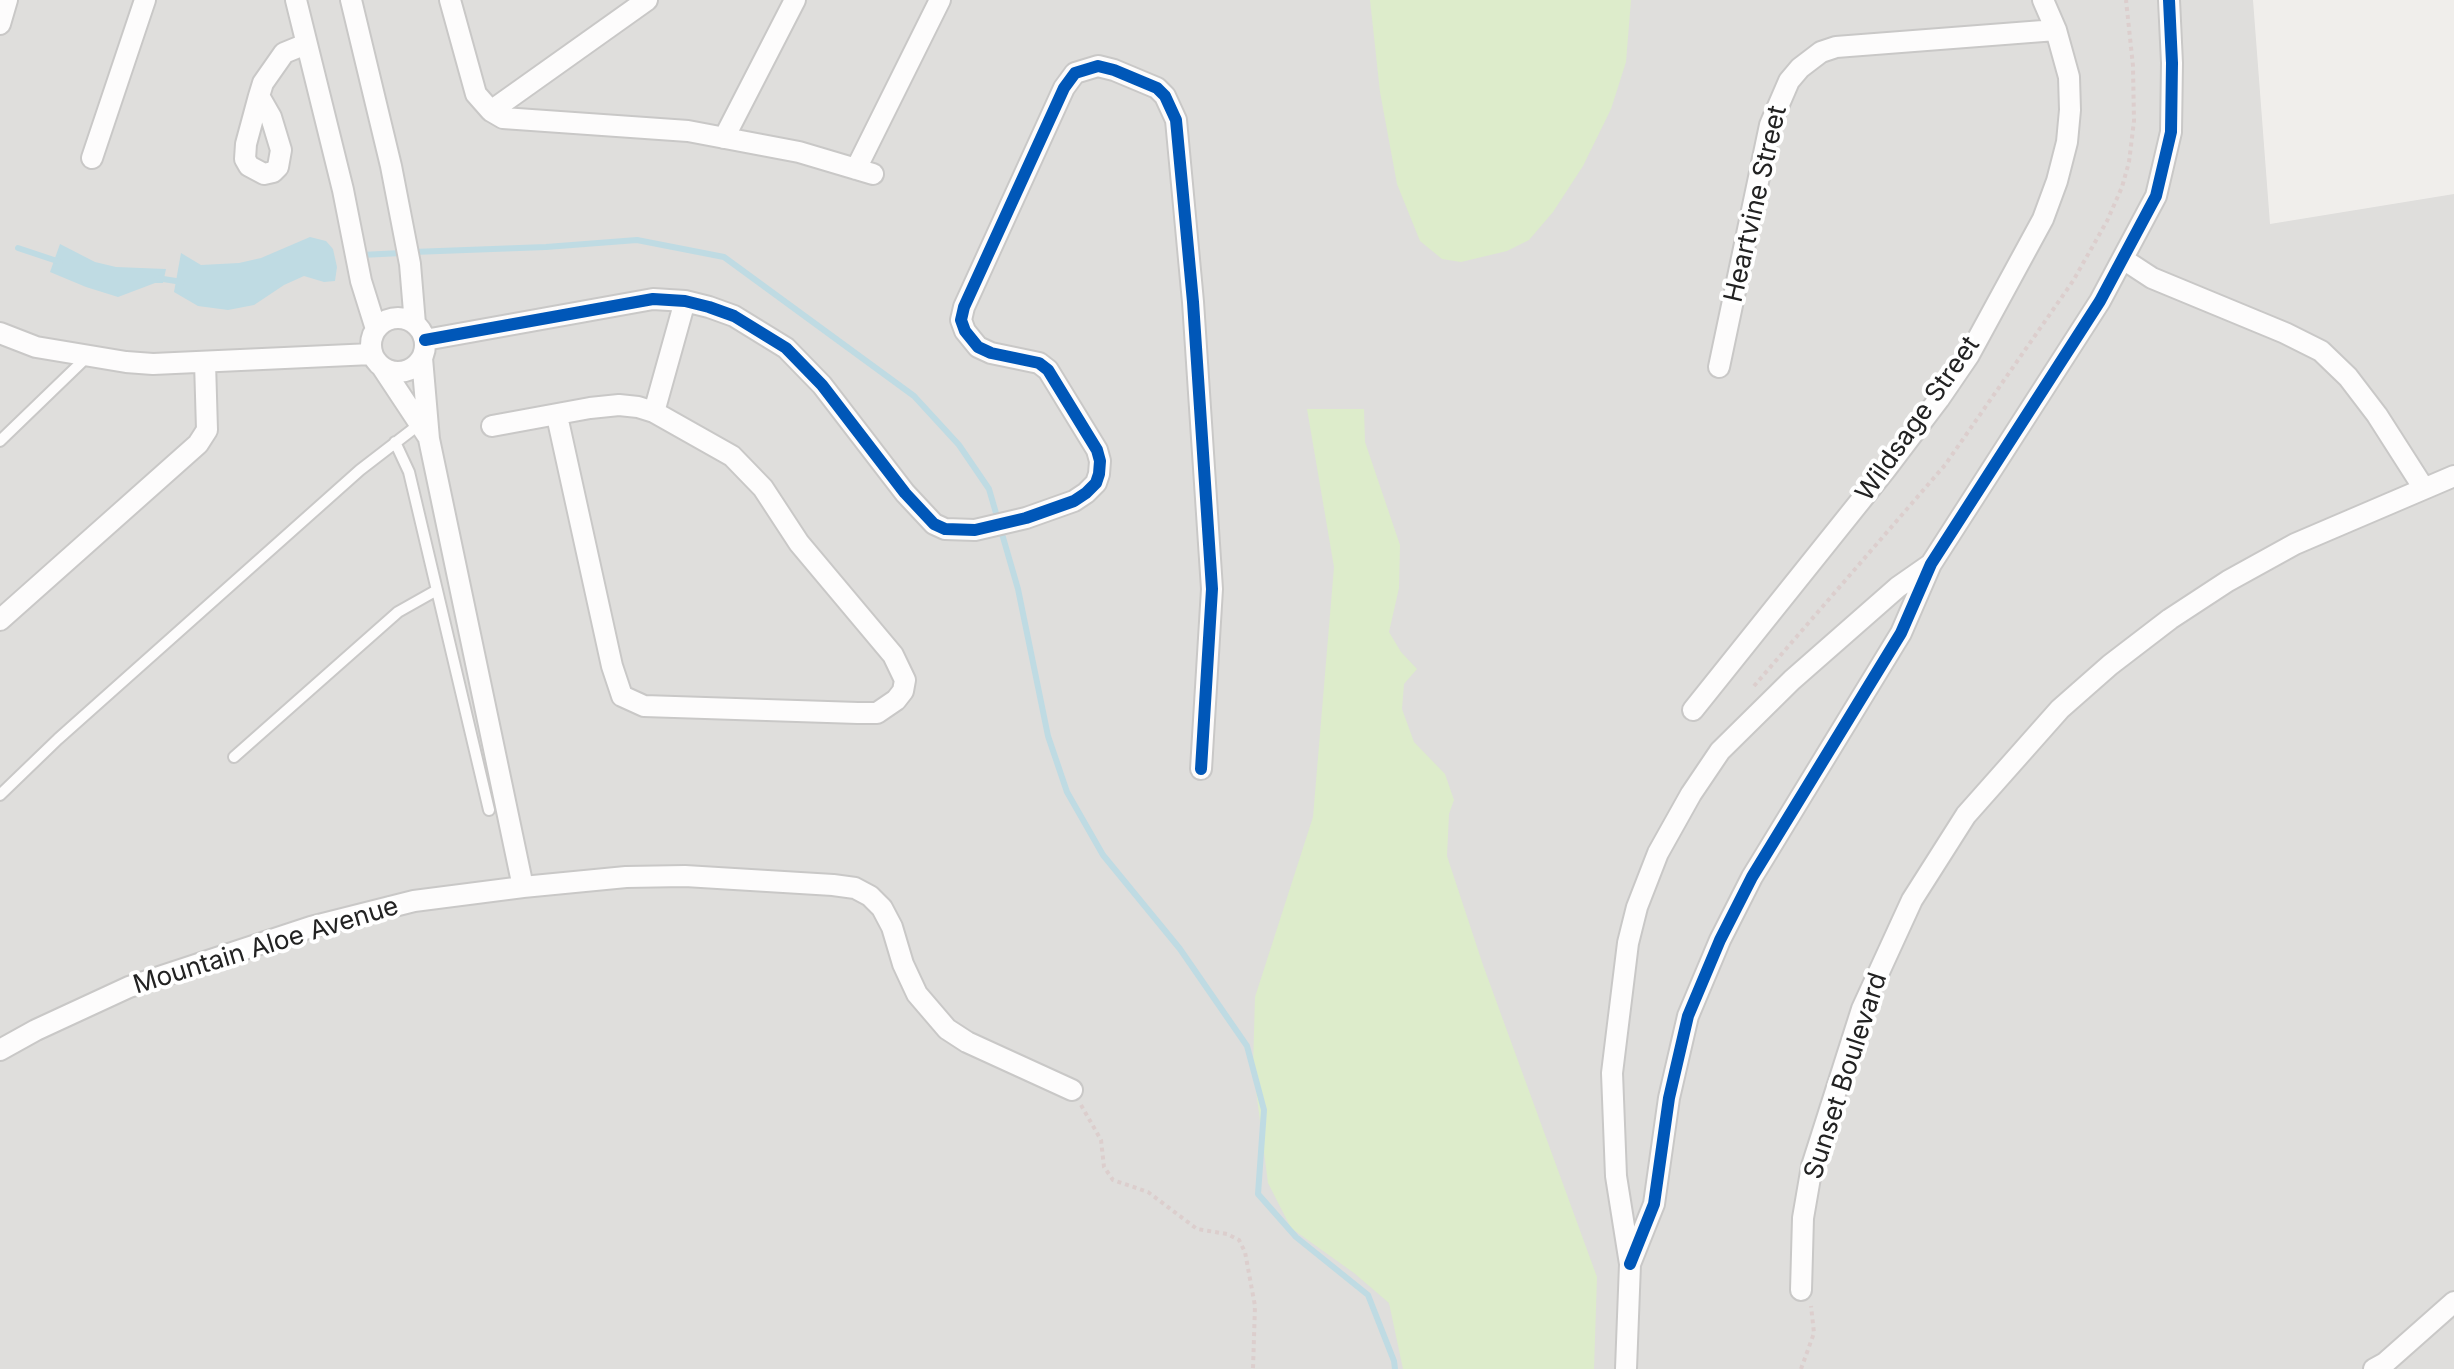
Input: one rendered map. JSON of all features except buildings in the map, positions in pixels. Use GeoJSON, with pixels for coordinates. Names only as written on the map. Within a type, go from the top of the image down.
{"type":"FeatureCollection","features":[{"type":"Feature","properties":{"kind":"street"},"geometry":{"type":"LineString","coordinates":[[0,24],[7,0]]}},
{"type":"Feature","properties":{"kind":"street"},"geometry":{"type":"LineString","coordinates":[[92,158],[145,0]]}},
{"type":"Feature","properties":{"kind":"street"},"geometry":{"type":"LineString","coordinates":[[296,0],[343,190],[361,281],[376,329]]}},
{"type":"Feature","properties":{"kind":"street"},"geometry":{"type":"LineString","coordinates":[[351,0],[391,166],[410,264],[421,340],[425,427],[523,887]]}},
{"type":"Feature","properties":{"kind":"street"},"geometry":{"type":"LineString","coordinates":[[450,0],[476,94],[491,111],[503,118],[688,131],[799,152],[865,171],[940,0]]}},
{"type":"Feature","properties":{"kind":"street"},"geometry":{"type":"LineString","coordinates":[[491,111],[647,0]]}},
{"type":"Feature","properties":{"kind":"street"},"geometry":{"type":"LineString","coordinates":[[724,138],[795,0]]}},
{"type":"Feature","properties":{"kind":"street","name":"Wildsage Street"},"geometry":{"type":"LineString","coordinates":[[1693,710],[1939,399],[1969,355],[2043,219],[2067,142],[2070,110],[2069,77],[2056,30],[2043,0]]}},
{"type":"Feature","properties":{"kind":"street"},"geometry":{"type":"LineString","coordinates":[[1630,1264],[1654,1204],[1669,1098],[1688,1016],[1752,877],[1901,633],[1931,564],[2100,301],[2156,196],[2171,132],[2169,0]]}},
{"type":"Feature","properties":{"kind":"street","name":"Heartvine Street"},"geometry":{"type":"LineString","coordinates":[[1719,367],[1770,125],[1789,81],[1800,68],[1821,52],[1836,47],[2056,30]]}},
{"type":"Feature","properties":{"kind":"street"},"geometry":{"type":"LineString","coordinates":[[259,96],[277,60],[284,53],[306,44]]}},
{"type":"Feature","properties":{"kind":"street"},"geometry":{"type":"LineString","coordinates":[[421,340],[653,299],[685,301],[734,316],[786,348],[822,385],[927,518],[945,529],[975,530],[1026,518],[1074,501],[1086,493],[1096,483],[1099,474],[1097,450],[1048,370],[1039,363],[991,353],[978,347],[965,331],[961,320],[964,307],[1064,88],[1075,73],[1098,66],[1157,88],[1165,96],[1176,120],[1193,302],[1212,589],[1201,769]]}},
{"type":"Feature","properties":{"kind":"street"},"geometry":{"type":"LineString","coordinates":[[2123,259],[2152,278],[2321,351],[2368,402],[2423,487]]}},
{"type":"Feature","properties":{"kind":"street"},"geometry":{"type":"LineString","coordinates":[[654,412],[685,301]]}},
{"type":"Feature","properties":{"kind":"street"},"geometry":{"type":"LineString","coordinates":[[421,340],[408,319],[390,318],[376,329],[370,345],[377,360],[425,427]]}},
{"type":"Feature","properties":{"kind":"street"},"geometry":{"type":"LineString","coordinates":[[0,333],[36,347],[87,357],[153,364],[377,360],[391,371],[408,370],[421,340]]}},
{"type":"Feature","properties":{"kind":"street"},"geometry":{"type":"LineString","coordinates":[[0,620],[198,444],[207,430],[205,362]]}},
{"type":"Feature","properties":{"kind":"street"},"geometry":{"type":"LineString","coordinates":[[492,426],[619,405],[654,412],[732,456],[763,488],[799,543],[899,664],[905,680],[903,691],[887,708],[877,713],[644,706],[622,696],[612,666],[557,416]]}},
{"type":"Feature","properties":{"kind":"street","name":"Sunset Boulevard"},"geometry":{"type":"LineString","coordinates":[[1801,1290],[1803,1218],[1812,1166],[1862,1009],[1912,900],[1966,815],[2060,709],[2170,619],[2228,581],[2295,544],[2454,476]]}},
{"type":"Feature","properties":{"kind":"street"},"geometry":{"type":"LineString","coordinates":[[1626,1369],[1630,1264],[1616,1176],[1612,1073],[1628,943],[1637,907],[1658,853],[1691,794],[1720,751],[1792,680],[1898,587],[1931,564]]}},
{"type":"Feature","properties":{"kind":"street","name":"Mountain Aloe Avenue"},"geometry":{"type":"LineString","coordinates":[[0,1050],[129,987],[311,927],[414,901],[626,877],[685,876],[855,888],[870,896],[882,908],[892,927],[903,964],[917,994],[947,1029],[967,1042],[1072,1090]]}},
{"type":"Feature","properties":{"kind":"street"},"geometry":{"type":"LineString","coordinates":[[2374,1369],[2385,1363],[2454,1302]]}},
{"type":"Feature","properties":{"kind":"lane"},"geometry":{"type":"LineString","coordinates":[[0,441],[87,357]]}},
{"type":"Feature","properties":{"kind":"lane"},"geometry":{"type":"LineString","coordinates":[[0,795],[70,728],[348,480],[395,442],[425,427]]}},
{"type":"Feature","properties":{"kind":"lane"},"geometry":{"type":"LineString","coordinates":[[395,442],[409,472],[489,810]]}},
{"type":"Feature","properties":{"kind":"lane"},"geometry":{"type":"LineString","coordinates":[[234,757],[398,612],[437,590]]}},
{"type":"Feature","properties":{"kind":"path"},"geometry":{"type":"LineString","coordinates":[[1072,1090],[1101,1140],[1104,1167],[1113,1180],[1148,1192],[1197,1229],[1227,1234],[1239,1240],[1245,1252],[1255,1306],[1253,1369]]}},
{"type":"Feature","properties":{"kind":"path"},"geometry":{"type":"LineString","coordinates":[[1801,1290],[1812,1307],[1814,1333],[1801,1369]]}},
{"type":"Feature","properties":{"kind":"shaded area"},"geometry":{"type":"Polygon","coordinates":[[[0,0],[2253,0],[2270,224],[2454,194],[2454,1369],[0,1369],[0,0]]]}},
{"type":"Feature","properties":{"kind":"green space"},"geometry":{"type":"Polygon","coordinates":[[[1370,0],[1631,0],[1626,62],[1611,109],[1583,166],[1553,212],[1529,240],[1507,251],[1461,262],[1442,259],[1420,241],[1397,184],[1380,92],[1370,0]]]}},
{"type":"Feature","properties":{"kind":"green space"},"geometry":{"type":"Polygon","coordinates":[[[1307,409],[1364,409],[1365,442],[1400,545],[1399,588],[1389,632],[1401,652],[1417,669],[1404,684],[1402,709],[1414,742],[1445,774],[1454,800],[1449,814],[1447,856],[1483,965],[1597,1277],[1594,1369],[1403,1369],[1389,1303],[1354,1273],[1291,1228],[1268,1183],[1253,1067],[1255,997],[1313,817],[1334,567],[1307,409]]]}},
{"type":"Feature","properties":{"kind":"water"},"geometry":{"type":"Polygon","coordinates":[[[310,237],[326,241],[333,249],[337,267],[335,281],[324,282],[304,276],[254,305],[228,310],[198,306],[174,292],[181,253],[201,265],[239,263],[261,258],[310,237]]]}},
{"type":"Feature","properties":{"kind":"water"},"geometry":{"type":"Polygon","coordinates":[[[60,244],[95,262],[116,267],[166,269],[163,283],[118,297],[86,287],[50,272],[60,244]]]}},
{"type":"Feature","properties":{"kind":"waterway"},"geometry":{"type":"LineString","coordinates":[[413,252],[637,240],[724,257],[914,396],[959,445],[989,489],[1018,589],[1048,736],[1067,792],[1103,855],[1180,949],[1247,1046],[1264,1110],[1258,1194],[1296,1237],[1368,1295],[1395,1369]]}},
{"type":"Feature","properties":{"kind":"waterway"},"geometry":{"type":"LineString","coordinates":[[18,248],[60,262]]}},
{"type":"Feature","properties":{"kind":"waterway"},"geometry":{"type":"LineString","coordinates":[[361,255],[402,253]]}},
{"type":"Feature","properties":{"kind":"waterway"},"geometry":{"type":"LineString","coordinates":[[157,278],[182,282]]}},
{"type":"Feature","properties":{"kind":"cycle path"},"geometry":{"type":"LineString","coordinates":[[1630,1264],[1654,1204],[1669,1098],[1688,1016],[1720,940],[1752,877],[1901,633],[1931,564],[2100,301],[2156,196],[2171,132],[2169,0]]}},
{"type":"Feature","properties":{"kind":"cycle path"},"geometry":{"type":"LineString","coordinates":[[425,340],[653,299],[685,301],[709,307],[734,316],[786,348],[822,385],[905,493],[934,524],[945,529],[975,530],[1026,518],[1074,501],[1086,493],[1096,483],[1099,474],[1097,450],[1048,370],[1039,363],[991,353],[978,347],[965,331],[961,320],[964,307],[1064,88],[1075,73],[1098,66],[1157,88],[1165,96],[1176,120],[1193,302],[1212,589],[1201,769]]}}]}
